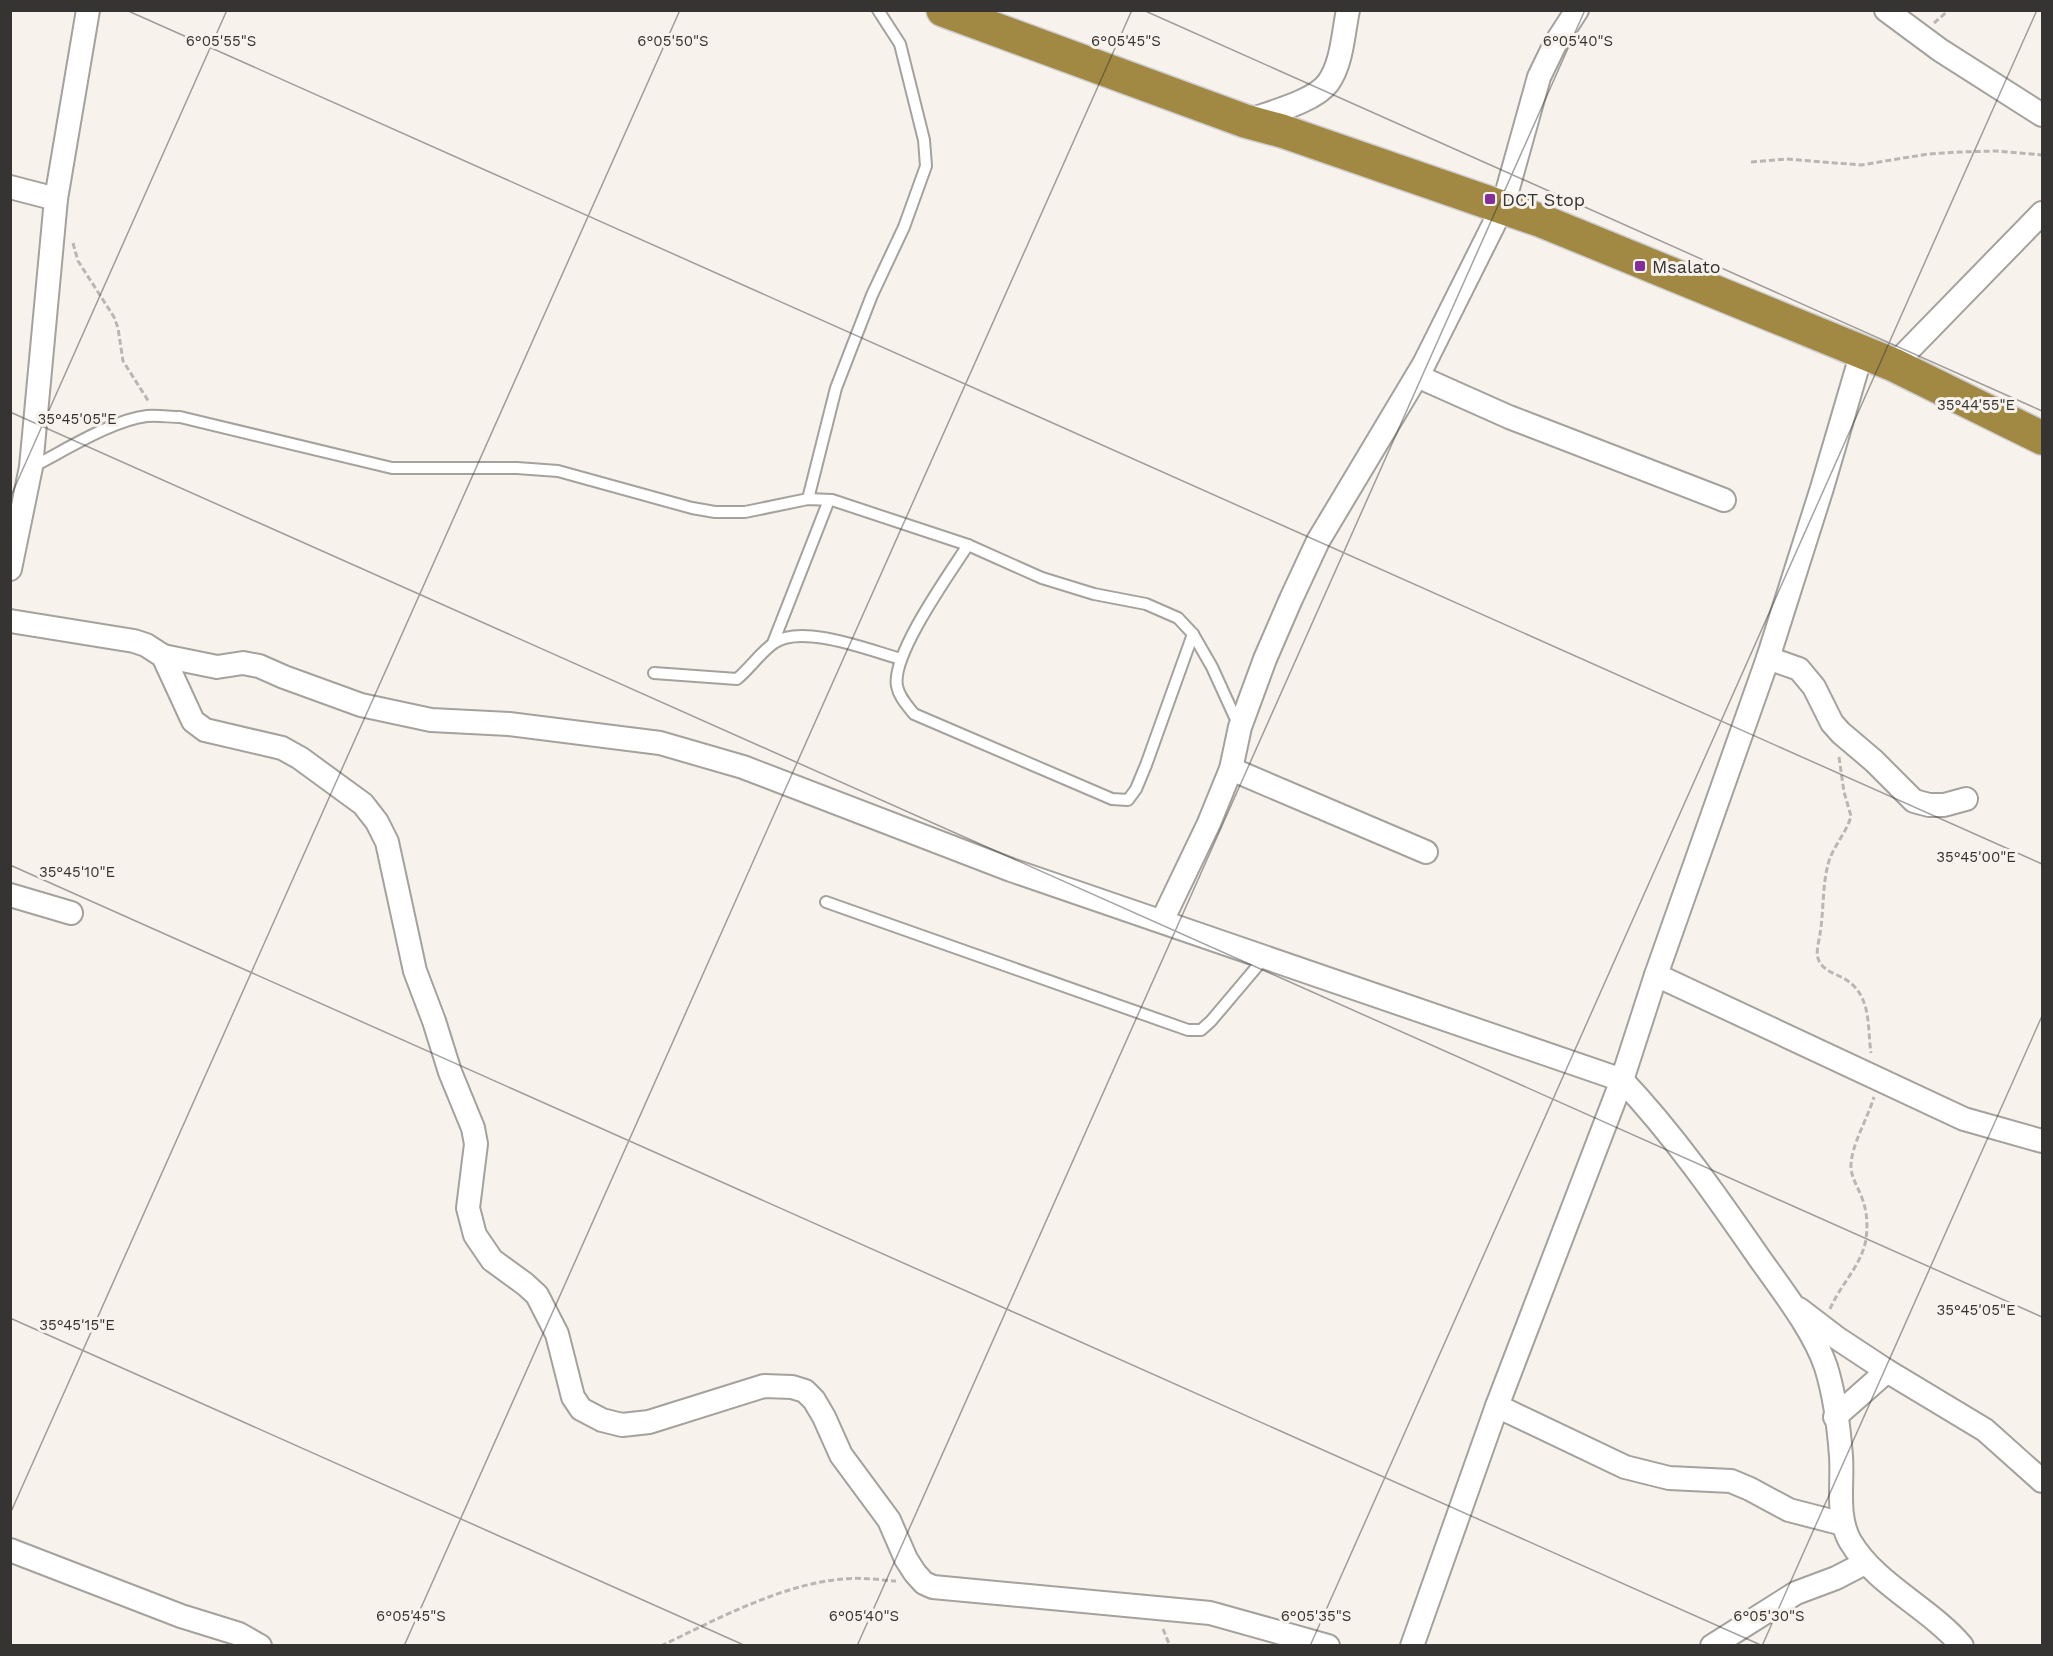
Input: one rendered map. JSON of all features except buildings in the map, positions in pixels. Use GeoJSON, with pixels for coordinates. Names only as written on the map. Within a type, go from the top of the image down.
{"type":"FeatureCollection","features":[{"type":"Feature","properties":{"kind":"highway"},"geometry":{"type":"LineString","coordinates":[[943,10],[1245,121],[1282,131],[1503,206],[1894,365],[2043,438]]}},
{"type":"Feature","properties":{"kind":"street"},"geometry":{"type":"LineString","coordinates":[[10,569],[31,467],[56,199],[88,10]]}},
{"type":"Feature","properties":{"kind":"street"},"geometry":{"type":"LineString","coordinates":[[1245,121],[1290,106],[1317,93],[1327,85],[1333,75],[1340,52],[1348,10]]}},
{"type":"Feature","properties":{"kind":"street"},"geometry":{"type":"LineString","coordinates":[[1162,921],[1209,823],[1231,769],[1240,727],[1265,659],[1318,541],[1417,376],[1503,206],[1539,77],[1555,44],[1577,10]]}},
{"type":"Feature","properties":{"kind":"street"},"geometry":{"type":"LineString","coordinates":[[1886,10],[1940,50],[2043,115]]}},
{"type":"Feature","properties":{"kind":"street"},"geometry":{"type":"LineString","coordinates":[[10,187],[56,199]]}},
{"type":"Feature","properties":{"kind":"street"},"geometry":{"type":"LineString","coordinates":[[1894,365],[2043,213]]}},
{"type":"Feature","properties":{"kind":"street"},"geometry":{"type":"LineString","coordinates":[[1412,1644],[1497,1406],[1622,1080],[1656,975],[1768,658],[1862,352]]}},
{"type":"Feature","properties":{"kind":"street"},"geometry":{"type":"LineString","coordinates":[[1417,376],[1509,417],[1724,500]]}},
{"type":"Feature","properties":{"kind":"street"},"geometry":{"type":"LineString","coordinates":[[10,621],[134,641],[146,645],[163,656],[217,667],[243,663],[259,666],[361,705],[431,720],[509,724],[660,743],[743,767],[1011,870],[1267,956],[1622,1080],[1672,1136],[1793,1305],[1826,1367],[1841,1454],[1843,1524],[1849,1539],[1865,1563],[1936,1619],[1962,1646]]}},
{"type":"Feature","properties":{"kind":"street"},"geometry":{"type":"LineString","coordinates":[[163,656],[193,721],[205,730],[282,748],[363,804],[377,822],[387,842],[415,971],[476,1144],[468,1208],[475,1235],[492,1260],[537,1295],[557,1334],[573,1397],[581,1409],[602,1420],[622,1425],[649,1422],[764,1386],[792,1387],[805,1391],[814,1400],[824,1417],[846,1463],[889,1520],[906,1559],[924,1583],[945,1589],[1210,1613],[1328,1646]]}},
{"type":"Feature","properties":{"kind":"street"},"geometry":{"type":"LineString","coordinates":[[1768,658],[1799,669],[1814,687],[1832,723],[1914,801],[1929,805],[1944,805],[1966,799]]}},
{"type":"Feature","properties":{"kind":"street"},"geometry":{"type":"LineString","coordinates":[[1231,769],[1426,852]]}},
{"type":"Feature","properties":{"kind":"street"},"geometry":{"type":"LineString","coordinates":[[10,895],[71,914]]}},
{"type":"Feature","properties":{"kind":"street"},"geometry":{"type":"LineString","coordinates":[[1656,975],[1964,1119],[2043,1141]]}},
{"type":"Feature","properties":{"kind":"street"},"geometry":{"type":"LineString","coordinates":[[1793,1305],[1887,1371],[1985,1430],[2043,1481]]}},
{"type":"Feature","properties":{"kind":"street"},"geometry":{"type":"LineString","coordinates":[[1836,1417],[1887,1371]]}},
{"type":"Feature","properties":{"kind":"street"},"geometry":{"type":"LineString","coordinates":[[1497,1406],[1625,1467],[1669,1478],[1731,1481],[1789,1510],[1843,1524]]}},
{"type":"Feature","properties":{"kind":"street"},"geometry":{"type":"LineString","coordinates":[[10,1550],[182,1616],[239,1634],[261,1646]]}},
{"type":"Feature","properties":{"kind":"street"},"geometry":{"type":"LineString","coordinates":[[1712,1646],[1796,1593],[1836,1578],[1865,1563]]}},
{"type":"Feature","properties":{"kind":"lane"},"geometry":{"type":"LineString","coordinates":[[808,499],[836,388],[872,295],[904,227],[926,166],[924,140],[900,44],[878,10]]}},
{"type":"Feature","properties":{"kind":"lane"},"geometry":{"type":"LineString","coordinates":[[31,467],[126,422],[147,416],[163,416],[180,417],[392,468],[517,468],[558,471],[692,508],[716,512],[745,512],[808,499],[829,500],[851,505],[968,545],[1042,578],[1094,594],[1146,604],[1164,610],[1178,618],[1193,634],[1212,667],[1240,727]]}},
{"type":"Feature","properties":{"kind":"lane"},"geometry":{"type":"LineString","coordinates":[[773,643],[829,500]]}},
{"type":"Feature","properties":{"kind":"lane"},"geometry":{"type":"LineString","coordinates":[[968,545],[915,629],[901,659],[896,683],[900,696],[914,714],[1112,799],[1128,800],[1136,789],[1193,634]]}},
{"type":"Feature","properties":{"kind":"lane"},"geometry":{"type":"LineString","coordinates":[[654,673],[737,679],[773,643],[787,636],[806,636],[834,641],[901,659]]}},
{"type":"Feature","properties":{"kind":"lane"},"geometry":{"type":"LineString","coordinates":[[826,902],[1188,1030],[1201,1030],[1211,1021],[1267,956]]}},
{"type":"Feature","properties":{"kind":"path"},"geometry":{"type":"LineString","coordinates":[[1751,162],[1786,159],[1861,165],[1928,154],[1959,152],[1996,151],[2043,155]]}},
{"type":"Feature","properties":{"kind":"path"},"geometry":{"type":"LineString","coordinates":[[54,228],[67,235],[73,242],[78,261],[114,317],[123,361],[146,397],[163,416]]}},
{"type":"Feature","properties":{"kind":"path"},"geometry":{"type":"LineString","coordinates":[[1825,1329],[1830,1306],[1863,1252],[1866,1240],[1866,1209],[1854,1180],[1851,1165],[1853,1152],[1874,1097],[1877,1078],[1870,1050],[1865,1008],[1860,992],[1851,983],[1823,967],[1818,960],[1817,952],[1824,913],[1829,860],[1851,816],[1844,792],[1832,723]]}},
{"type":"Feature","properties":{"kind":"path"},"geometry":{"type":"LineString","coordinates":[[661,1646],[743,1608],[813,1584],[845,1578],[924,1583]]}},
{"type":"Feature","properties":{"kind":"place","name":"DCT Stop"},"geometry":{"type":"Point","coordinates":[1490,199]}},
{"type":"Feature","properties":{"kind":"place","name":"Msalato"},"geometry":{"type":"Point","coordinates":[1640,266]}}]}
